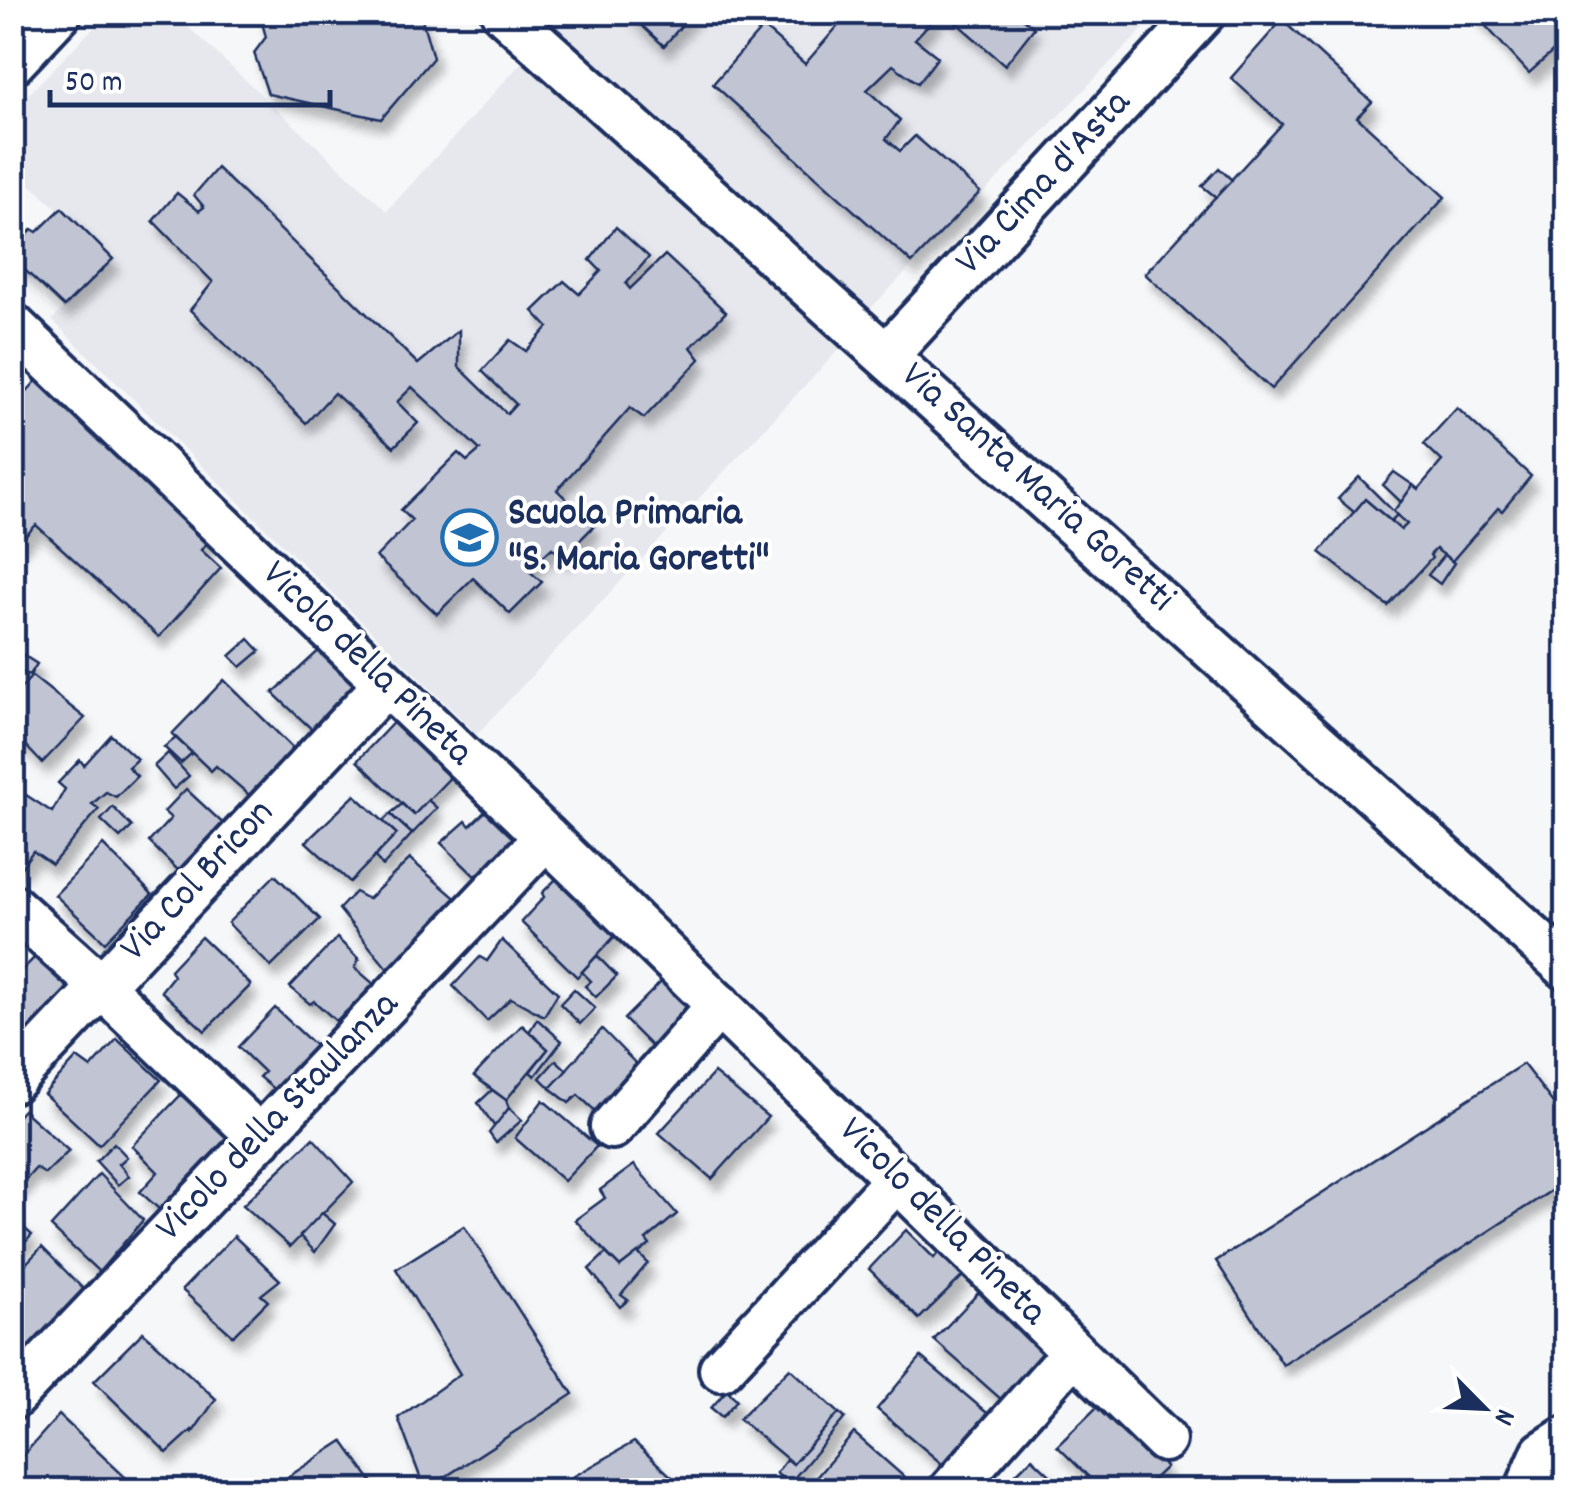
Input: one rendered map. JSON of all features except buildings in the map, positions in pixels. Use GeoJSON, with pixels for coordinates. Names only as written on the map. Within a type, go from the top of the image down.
{"type":"FeatureCollection","features":[{"type":"Feature","properties":{"kind":"street"},"geometry":{"type":"LineString","coordinates":[[12,63],[60,12]]}},
{"type":"Feature","properties":{"kind":"street","name":"Via Santa Maria Goretti"},"geometry":{"type":"LineString","coordinates":[[503,12],[1566,967]]}},
{"type":"Feature","properties":{"kind":"street","name":"Via Cima d'Asta"},"geometry":{"type":"LineString","coordinates":[[887,355],[1204,12]]}},
{"type":"Feature","properties":{"kind":"street","name":"Vicolo della Pineta"},"geometry":{"type":"LineString","coordinates":[[12,325],[546,837],[1164,1440]]}},
{"type":"Feature","properties":{"kind":"street","name":"Via Col Bricon"},"geometry":{"type":"LineString","coordinates":[[12,1080],[386,684]]}},
{"type":"Feature","properties":{"kind":"street","name":"Vicolo della Staulanza"},"geometry":{"type":"LineString","coordinates":[[12,1398],[546,837]]}},
{"type":"Feature","properties":{"kind":"street"},"geometry":{"type":"LineString","coordinates":[[12,906],[102,986],[260,1138]]}},
{"type":"Feature","properties":{"kind":"street"},"geometry":{"type":"LineString","coordinates":[[612,1126],[719,1005]]}},
{"type":"Feature","properties":{"kind":"street"},"geometry":{"type":"LineString","coordinates":[[721,1369],[897,1179]]}},
{"type":"Feature","properties":{"kind":"street"},"geometry":{"type":"LineString","coordinates":[[952,1490],[1073,1353]]}},
{"type":"Feature","properties":{"kind":"street"},"geometry":{"type":"LineString","coordinates":[[1527,1490],[1543,1454],[1566,1438]]}},
{"type":"Feature","properties":{"kind":"shaded area","name":"Scuola Primaria \"S. Maria Goretti\""},"geometry":{"type":"Polygon","coordinates":[[[108,13],[173,13],[387,211],[530,53],[847,341],[477,734],[52,320],[113,259],[13,169],[13,110],[108,13]]]}},
{"type":"Feature","properties":{"kind":"shaded area"},"geometry":{"type":"Polygon","coordinates":[[[531,13],[1159,13],[869,310],[531,13]]]}},
{"type":"Feature","properties":{"kind":"place","name":"Scuola Primaria \"S. Maria Goretti\""},"geometry":{"type":"Point","coordinates":[469,538]}}]}
